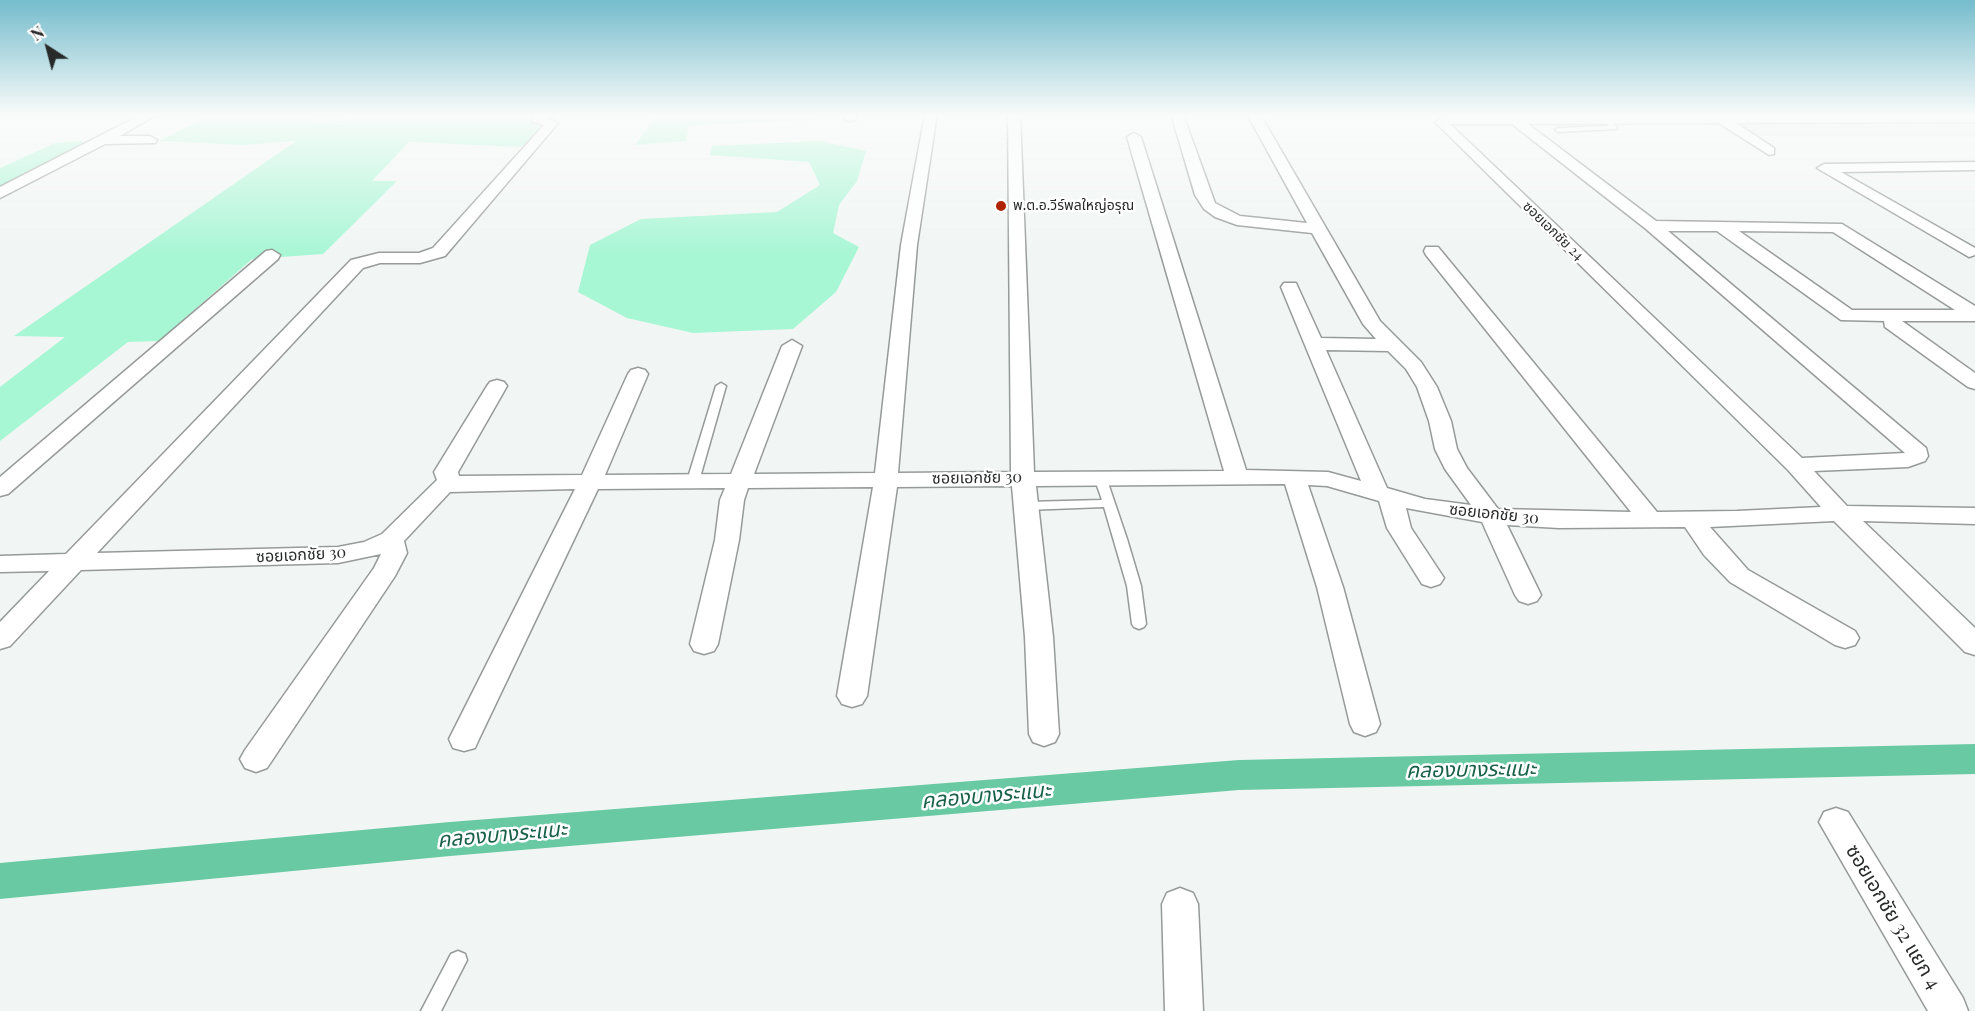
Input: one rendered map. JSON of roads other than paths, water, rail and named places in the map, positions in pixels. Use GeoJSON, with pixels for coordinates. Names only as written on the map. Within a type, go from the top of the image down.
{"type":"FeatureCollection","features":[{"type":"Feature","properties":{"kind":"street"},"geometry":{"type":"LineString","coordinates":[[0,193],[61,161]]}},
{"type":"Feature","properties":{"kind":"street"},"geometry":{"type":"LineString","coordinates":[[0,639],[357,264],[379,258],[420,258],[440,252],[519,161]]}},
{"type":"Feature","properties":{"kind":"street"},"geometry":{"type":"LineString","coordinates":[[852,696],[886,479],[909,245],[923,161]]}},
{"type":"Feature","properties":{"kind":"street"},"geometry":{"type":"LineString","coordinates":[[1015,161],[1023,478],[1039,637],[1044,734]]}},
{"type":"Feature","properties":{"kind":"street"},"geometry":{"type":"LineString","coordinates":[[1141,161],[1237,477]]}},
{"type":"Feature","properties":{"kind":"street"},"geometry":{"type":"LineString","coordinates":[[1192,161],[1209,206],[1221,214],[1266,225],[1316,228]]}},
{"type":"Feature","properties":{"kind":"street"},"geometry":{"type":"LineString","coordinates":[[1280,161],[1372,324],[1414,366],[1427,387],[1440,421],[1446,449],[1456,469],[1491,516],[1528,595]]}},
{"type":"Feature","properties":{"kind":"street","name":"ซอยเอกชัย 24"},"geometry":{"type":"LineString","coordinates":[[1482,161],[1796,465],[1839,513],[1975,645]]}},
{"type":"Feature","properties":{"kind":"street"},"geometry":{"type":"LineString","coordinates":[[1568,161],[1652,226],[1915,448],[1917,456],[1908,460],[1796,465]]}},
{"type":"Feature","properties":{"kind":"street"},"geometry":{"type":"LineString","coordinates":[[1970,252],[1816,168],[1975,166]]}},
{"type":"Feature","properties":{"kind":"street"},"geometry":{"type":"LineString","coordinates":[[1652,226],[1836,228],[1975,314]]}},
{"type":"Feature","properties":{"kind":"street"},"geometry":{"type":"LineString","coordinates":[[1722,227],[1848,316],[1975,314]]}},
{"type":"Feature","properties":{"kind":"street"},"geometry":{"type":"LineString","coordinates":[[1431,251],[1650,519]]}},
{"type":"Feature","properties":{"kind":"street"},"geometry":{"type":"LineString","coordinates":[[0,489],[272,255]]}},
{"type":"Feature","properties":{"kind":"street"},"geometry":{"type":"LineString","coordinates":[[1290,287],[1313,344],[1383,494],[1400,528],[1431,578]]}},
{"type":"Feature","properties":{"kind":"street"},"geometry":{"type":"LineString","coordinates":[[1975,322],[1892,323],[1975,382]]}},
{"type":"Feature","properties":{"kind":"street"},"geometry":{"type":"LineString","coordinates":[[1313,344],[1393,345]]}},
{"type":"Feature","properties":{"kind":"street"},"geometry":{"type":"LineString","coordinates":[[704,644],[727,540],[732,500],[792,346]]}},
{"type":"Feature","properties":{"kind":"street"},"geometry":{"type":"LineString","coordinates":[[464,739],[590,482],[638,374]]}},
{"type":"Feature","properties":{"kind":"street"},"geometry":{"type":"LineString","coordinates":[[450,483],[446,472],[497,386]]}},
{"type":"Feature","properties":{"kind":"street"},"geometry":{"type":"LineString","coordinates":[[1294,477],[1330,587],[1365,724]]}},
{"type":"Feature","properties":{"kind":"street","name":"ซอยเอกชัย 30"},"geometry":{"type":"LineString","coordinates":[[0,564],[338,555],[370,549],[391,540],[442,487],[450,483],[1294,477],[1328,479],[1434,508],[1491,516],[1559,520],[1692,519],[1839,513],[1970,521]]}},
{"type":"Feature","properties":{"kind":"street"},"geometry":{"type":"LineString","coordinates":[[1692,519],[1713,549],[1739,576],[1845,638]]}},
{"type":"Feature","properties":{"kind":"street"},"geometry":{"type":"LineString","coordinates":[[256,759],[386,570],[394,553],[391,540]]}},
{"type":"Feature","properties":{"kind":"street","name":"ซอยเอกชัย 32 แยก 4"},"geometry":{"type":"LineString","coordinates":[[1836,822],[1949,1011]]}},
{"type":"Feature","properties":{"kind":"street"},"geometry":{"type":"LineString","coordinates":[[1180,904],[1184,1011]]}},
{"type":"Feature","properties":{"kind":"lane"},"geometry":{"type":"LineString","coordinates":[[693,481],[721,386]]}},
{"type":"Feature","properties":{"kind":"lane"},"geometry":{"type":"LineString","coordinates":[[1100,477],[1134,586],[1139,624]]}},
{"type":"Feature","properties":{"kind":"lane"},"geometry":{"type":"LineString","coordinates":[[1026,507],[1109,503]]}},
{"type":"Feature","properties":{"kind":"lane"},"geometry":{"type":"LineString","coordinates":[[431,1011],[458,960]]}},
{"type":"Feature","properties":{"kind":"waterway","name":"คลองบางระแนะ"},"geometry":{"type":"LineString","coordinates":[[0,881],[450,839],[1239,775],[1975,759]]}},
{"type":"Feature","properties":{"kind":"place","name":"พ.ต.อ.วีร์พลใหญ่อรุณ"},"geometry":{"type":"Point","coordinates":[1001,206]}}]}
